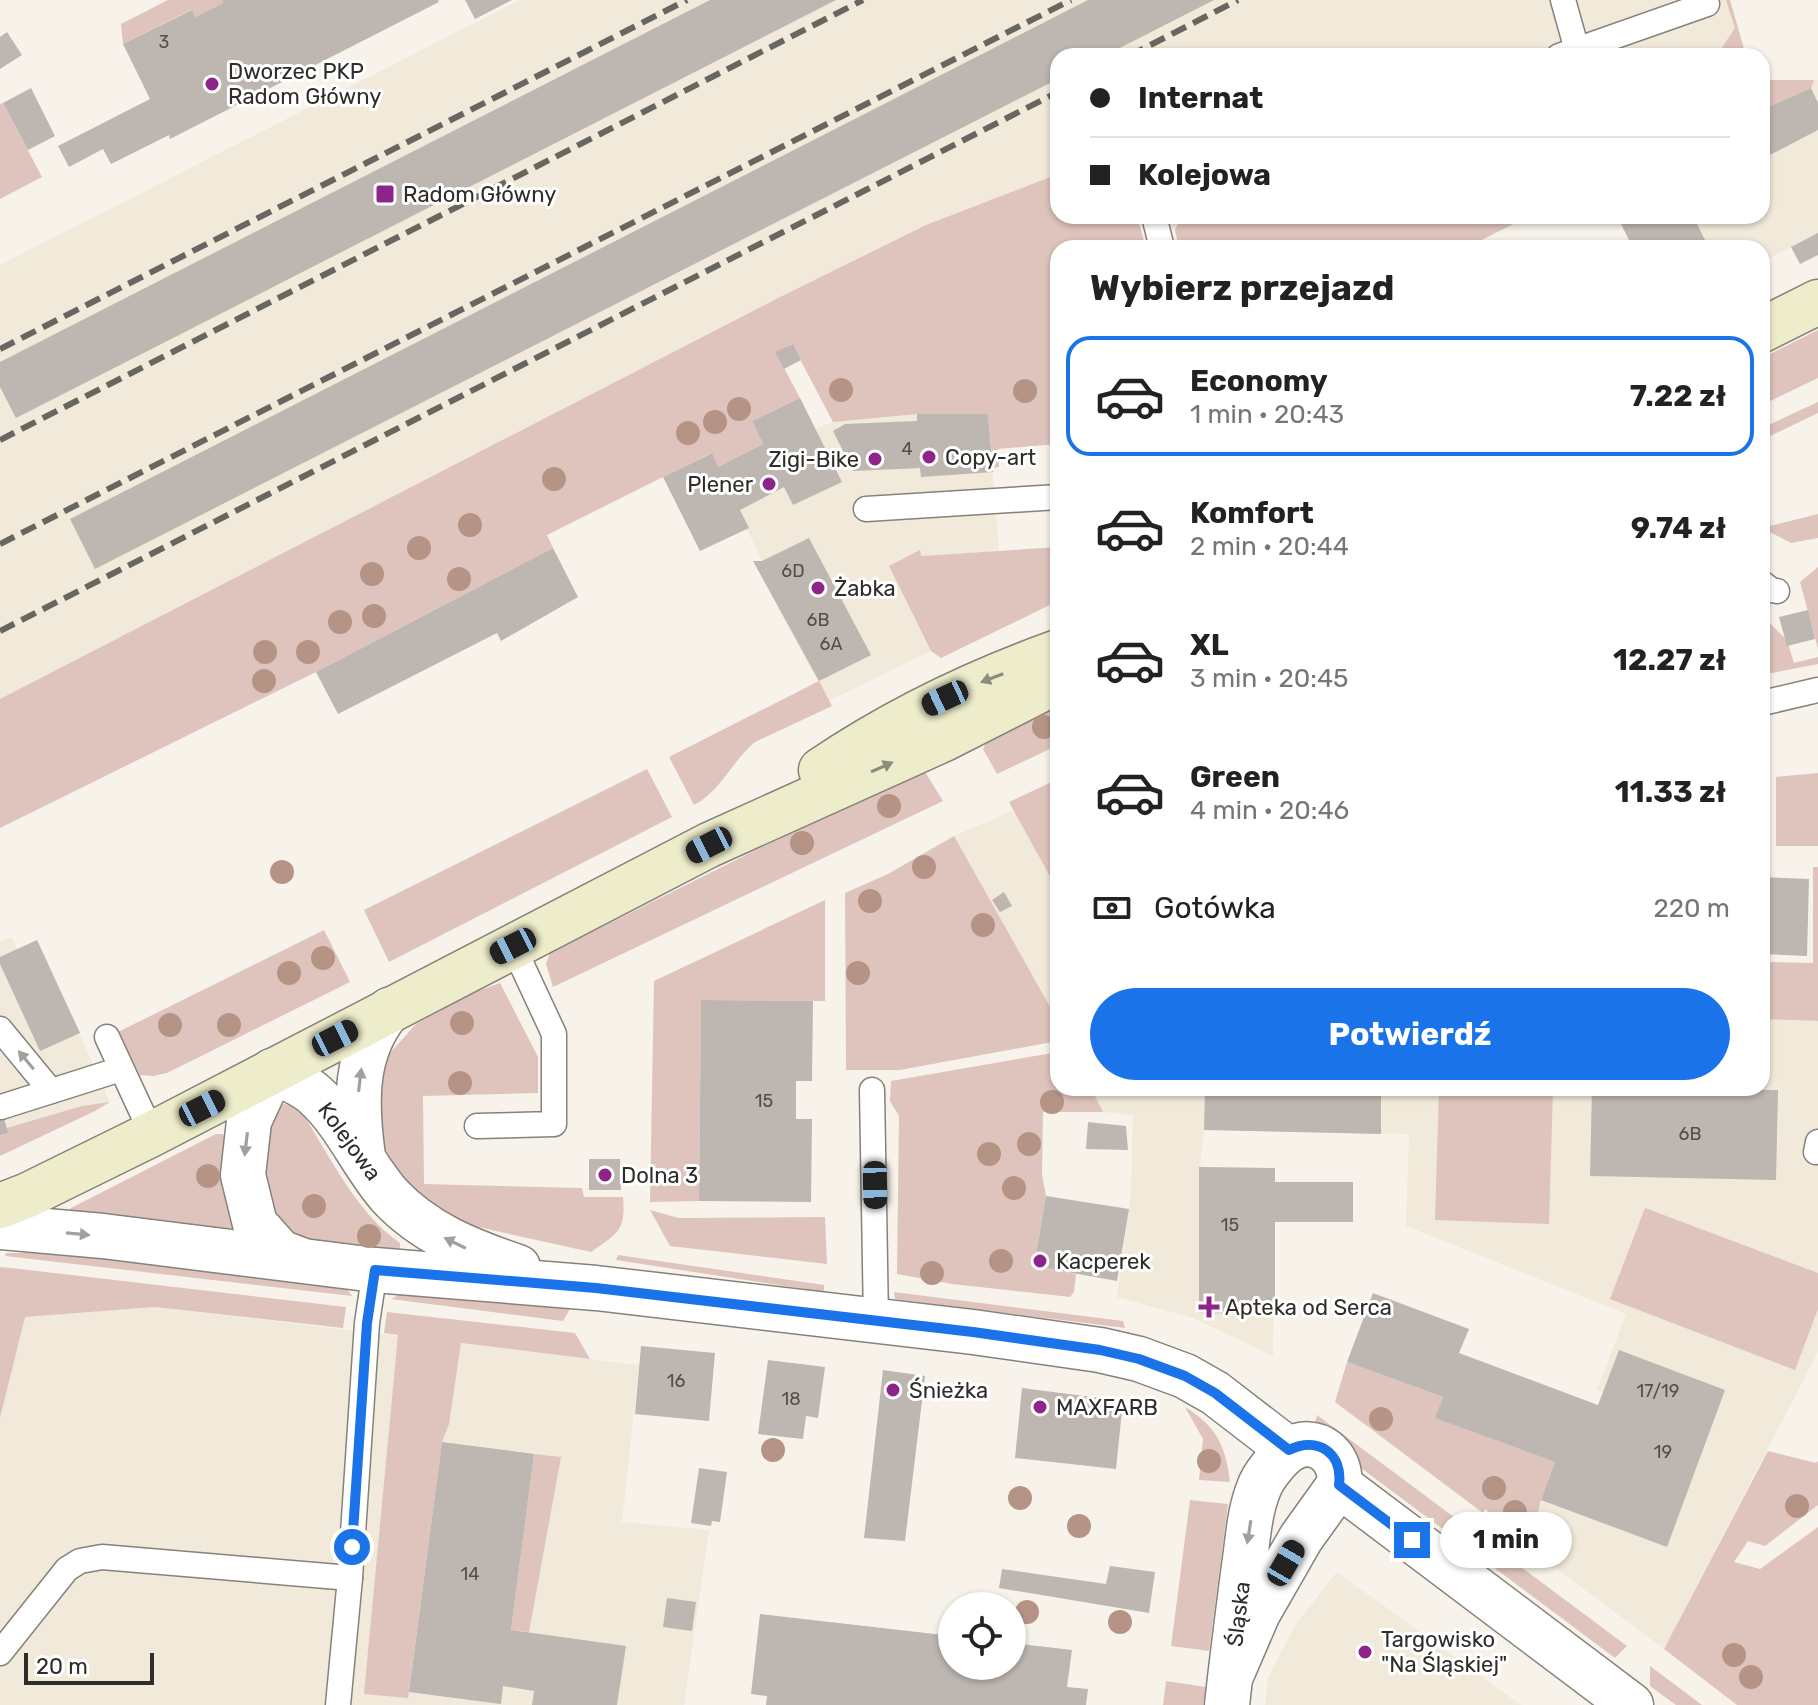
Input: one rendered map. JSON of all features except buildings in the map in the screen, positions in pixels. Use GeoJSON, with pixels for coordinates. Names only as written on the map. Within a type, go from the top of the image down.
{"type":"FeatureCollection","features":[{"type":"Feature","properties":{"kind":"street"},"geometry":{"type":"LineString","coordinates":[[1770,326],[1818,302]]}},
{"type":"Feature","properties":{"kind":"street"},"geometry":{"type":"LineString","coordinates":[[709,845],[842,755],[915,713],[963,689],[1050,655]]}},
{"type":"Feature","properties":{"kind":"street"},"geometry":{"type":"LineString","coordinates":[[0,1206],[152,1134],[709,845],[944,739],[1050,685]]}},
{"type":"Feature","properties":{"kind":"street"},"geometry":{"type":"LineString","coordinates":[[363,1157],[357,1114],[361,1068],[376,1026],[389,1010]]}},
{"type":"Feature","properties":{"kind":"street","name":"Kolejowa"},"geometry":{"type":"LineString","coordinates":[[303,1261],[280,1252],[255,1224],[243,1175],[249,1121],[272,1071],[297,1082],[316,1096],[388,1193],[411,1216],[448,1241],[483,1256],[581,1286]]}},
{"type":"Feature","properties":{"kind":"street","name":"Kolejowa"},"geometry":{"type":"LineString","coordinates":[[0,1227],[103,1236],[375,1270],[581,1286],[1038,1341],[1139,1359],[1185,1376],[1215,1393],[1284,1456]]}},
{"type":"Feature","properties":{"kind":"street"},"geometry":{"type":"LineString","coordinates":[[1284,1456],[1308,1444],[1327,1450],[1338,1466],[1332,1495],[1631,1705]]}},
{"type":"Feature","properties":{"kind":"street","name":"Śląska"},"geometry":{"type":"LineString","coordinates":[[1228,1692],[1253,1506],[1260,1484],[1284,1456]]}},
{"type":"Feature","properties":{"kind":"street","name":"Śląska"},"geometry":{"type":"LineString","coordinates":[[1228,1692],[1258,1613],[1301,1538],[1332,1495]]}},
{"type":"Feature","properties":{"kind":"lane"},"geometry":{"type":"LineString","coordinates":[[1563,0],[1568,48]]}},
{"type":"Feature","properties":{"kind":"lane"},"geometry":{"type":"LineString","coordinates":[[1582,48],[1707,4]]}},
{"type":"Feature","properties":{"kind":"lane"},"geometry":{"type":"LineString","coordinates":[[866,509],[1050,498]]}},
{"type":"Feature","properties":{"kind":"lane"},"geometry":{"type":"LineString","coordinates":[[1770,701],[1818,690]]}},
{"type":"Feature","properties":{"kind":"lane"},"geometry":{"type":"LineString","coordinates":[[477,1126],[554,1124],[554,1034],[513,946]]}},
{"type":"Feature","properties":{"kind":"lane"},"geometry":{"type":"LineString","coordinates":[[0,1029],[51,1091]]}},
{"type":"Feature","properties":{"kind":"lane"},"geometry":{"type":"LineString","coordinates":[[107,1037],[152,1134]]}},
{"type":"Feature","properties":{"kind":"lane"},"geometry":{"type":"LineString","coordinates":[[1,1107],[121,1069]]}},
{"type":"Feature","properties":{"kind":"lane"},"geometry":{"type":"LineString","coordinates":[[872,1090],[876,1321]]}},
{"type":"Feature","properties":{"kind":"lane"},"geometry":{"type":"LineString","coordinates":[[338,1705],[367,1323],[375,1270]]}},
{"type":"Feature","properties":{"kind":"lane"},"geometry":{"type":"LineString","coordinates":[[0,1653],[67,1569],[80,1561],[102,1557],[350,1578]]}},
{"type":"Feature","properties":{"kind":"shaded area"},"geometry":{"type":"Polygon","coordinates":[[[168,0],[222,0],[223,3],[195,17],[191,10],[123,44],[121,24],[168,0]]]}},
{"type":"Feature","properties":{"kind":"shaded area"},"geometry":{"type":"Polygon","coordinates":[[[520,0],[1730,0],[1744,48],[1050,48],[1050,177],[926,225],[776,299],[0,699],[0,265],[520,0]]]}},
{"type":"Feature","properties":{"kind":"shaded area"},"geometry":{"type":"Polygon","coordinates":[[[1726,0],[1730,0],[1744,48],[1722,48],[1735,28],[1726,0]]]}},
{"type":"Feature","properties":{"kind":"shaded area"},"geometry":{"type":"Polygon","coordinates":[[[1770,80],[1814,80],[1811,88],[1770,106],[1770,80]]]}},
{"type":"Feature","properties":{"kind":"shaded area"},"geometry":{"type":"Polygon","coordinates":[[[1814,80],[1818,80],[1818,233],[1770,258],[1770,240],[1629,240],[1621,224],[1770,224],[1770,106],[1811,88],[1814,80]]]}},
{"type":"Feature","properties":{"kind":"shaded area"},"geometry":{"type":"Polygon","coordinates":[[[3,103],[42,177],[0,199],[0,104],[3,103]]]}},
{"type":"Feature","properties":{"kind":"shaded area"},"geometry":{"type":"Polygon","coordinates":[[[1050,177],[1050,224],[1139,224],[1144,240],[1050,240],[1050,445],[998,449],[999,467],[993,468],[988,414],[917,414],[833,422],[792,344],[776,353],[800,398],[752,421],[763,444],[718,467],[711,453],[547,535],[553,548],[316,672],[0,828],[0,699],[776,299],[926,225],[1050,177]]]}},
{"type":"Feature","properties":{"kind":"shaded area"},"geometry":{"type":"Polygon","coordinates":[[[1178,224],[1513,224],[1482,240],[1177,240],[1175,230],[1178,224]]]}},
{"type":"Feature","properties":{"kind":"shaded area"},"geometry":{"type":"Polygon","coordinates":[[[1818,330],[1818,378],[1770,401],[1770,354],[1818,330]]]}},
{"type":"Feature","properties":{"kind":"shaded area"},"geometry":{"type":"Polygon","coordinates":[[[1818,402],[1818,413],[1770,436],[1770,424],[1818,402]]]}},
{"type":"Feature","properties":{"kind":"shaded area"},"geometry":{"type":"Polygon","coordinates":[[[917,414],[988,414],[999,551],[920,556],[920,551],[889,566],[931,651],[828,701],[753,561],[762,561],[718,467],[833,422],[917,414]]]}},
{"type":"Feature","properties":{"kind":"shaded area"},"geometry":{"type":"Polygon","coordinates":[[[1818,514],[1818,538],[1791,543],[1770,532],[1770,526],[1818,514]]]}},
{"type":"Feature","properties":{"kind":"shaded area"},"geometry":{"type":"Polygon","coordinates":[[[1050,548],[1050,605],[941,658],[931,651],[889,566],[920,550],[921,556],[1050,548]]]}},
{"type":"Feature","properties":{"kind":"shaded area"},"geometry":{"type":"Polygon","coordinates":[[[1818,567],[1818,649],[1800,582],[1818,567]]]}},
{"type":"Feature","properties":{"kind":"shaded area"},"geometry":{"type":"Polygon","coordinates":[[[1770,624],[1787,640],[1794,663],[1818,657],[1818,664],[1770,673],[1770,624]]]}},
{"type":"Feature","properties":{"kind":"shaded area"},"geometry":{"type":"Polygon","coordinates":[[[819,681],[832,706],[755,742],[719,784],[694,805],[669,757],[819,681]]]}},
{"type":"Feature","properties":{"kind":"shaded area"},"geometry":{"type":"Polygon","coordinates":[[[1050,705],[1050,749],[997,774],[983,749],[989,735],[1050,705]]]}},
{"type":"Feature","properties":{"kind":"shaded area"},"geometry":{"type":"Polygon","coordinates":[[[922,767],[943,801],[553,987],[546,964],[550,953],[922,767]]]}},
{"type":"Feature","properties":{"kind":"shaded area"},"geometry":{"type":"Polygon","coordinates":[[[647,769],[672,817],[389,962],[364,910],[647,769]]]}},
{"type":"Feature","properties":{"kind":"shaded area"},"geometry":{"type":"Polygon","coordinates":[[[1818,773],[1818,846],[1776,846],[1776,777],[1818,773]]]}},
{"type":"Feature","properties":{"kind":"shaded area"},"geometry":{"type":"Polygon","coordinates":[[[1050,783],[1050,876],[1009,802],[1050,783]]]}},
{"type":"Feature","properties":{"kind":"shaded area"},"geometry":{"type":"Polygon","coordinates":[[[1014,810],[1050,876],[1050,1007],[954,836],[1014,810]]]}},
{"type":"Feature","properties":{"kind":"shaded area"},"geometry":{"type":"Polygon","coordinates":[[[954,836],[1050,1007],[1050,1042],[900,1070],[846,1070],[845,893],[888,874],[954,836]]]}},
{"type":"Feature","properties":{"kind":"shaded area"},"geometry":{"type":"Polygon","coordinates":[[[1813,867],[1818,867],[1818,1021],[1770,1019],[1770,962],[1813,963],[1813,867]]]}},
{"type":"Feature","properties":{"kind":"shaded area"},"geometry":{"type":"Polygon","coordinates":[[[825,900],[825,1001],[701,1000],[699,1201],[650,1202],[654,981],[825,900]]]}},
{"type":"Feature","properties":{"kind":"shaded area"},"geometry":{"type":"Polygon","coordinates":[[[324,930],[350,982],[167,1073],[140,1075],[118,1032],[324,930]]]}},
{"type":"Feature","properties":{"kind":"shaded area"},"geometry":{"type":"Polygon","coordinates":[[[12,937],[17,949],[37,940],[110,1102],[0,1142],[0,942],[12,937]]]}},
{"type":"Feature","properties":{"kind":"shaded area"},"geometry":{"type":"Polygon","coordinates":[[[500,983],[538,1057],[538,1093],[423,1096],[424,1184],[582,1188],[584,1197],[623,1197],[621,1225],[591,1252],[469,1225],[434,1213],[382,1154],[376,1093],[390,1053],[416,1024],[475,992],[500,983]]]}},
{"type":"Feature","properties":{"kind":"shaded area"},"geometry":{"type":"Polygon","coordinates":[[[1770,1019],[1818,1021],[1818,1352],[1664,1649],[1529,1548],[1541,1500],[1555,1462],[1605,1481],[1603,1392],[1597,1390],[1626,1314],[1406,1226],[1409,1134],[1204,1130],[1200,1167],[1275,1168],[1273,1356],[1193,1318],[1117,1297],[1131,1193],[1133,1115],[1103,1112],[1095,1096],[1770,1096],[1770,1019]]]}},
{"type":"Feature","properties":{"kind":"shaded area"},"geometry":{"type":"Polygon","coordinates":[[[1050,1053],[1050,1096],[1095,1096],[1103,1112],[1043,1112],[1042,1174],[1046,1196],[1034,1266],[1076,1274],[1074,1292],[1070,1297],[952,1284],[897,1274],[899,1116],[890,1101],[891,1081],[1050,1053]]]}},
{"type":"Feature","properties":{"kind":"shaded area"},"geometry":{"type":"Polygon","coordinates":[[[1439,1096],[1553,1096],[1549,1224],[1435,1220],[1439,1096]]]}},
{"type":"Feature","properties":{"kind":"shaded area"},"geometry":{"type":"Polygon","coordinates":[[[110,1102],[0,1156],[0,1130],[82,1106],[110,1102]]]}},
{"type":"Feature","properties":{"kind":"shaded area"},"geometry":{"type":"Polygon","coordinates":[[[281,1103],[293,1106],[304,1116],[358,1201],[400,1243],[400,1249],[395,1252],[316,1245],[292,1231],[274,1210],[263,1184],[273,1107],[281,1103]]]}},
{"type":"Feature","properties":{"kind":"shaded area"},"geometry":{"type":"Polygon","coordinates":[[[216,1134],[223,1134],[225,1139],[243,1231],[70,1212],[71,1208],[216,1134]]]}},
{"type":"Feature","properties":{"kind":"shaded area"},"geometry":{"type":"Polygon","coordinates":[[[1645,1208],[1818,1273],[1818,1309],[1795,1370],[1610,1299],[1645,1208]]]}},
{"type":"Feature","properties":{"kind":"shaded area"},"geometry":{"type":"Polygon","coordinates":[[[650,1210],[679,1218],[825,1217],[827,1264],[670,1246],[650,1210]]]}},
{"type":"Feature","properties":{"kind":"shaded area"},"geometry":{"type":"Polygon","coordinates":[[[6,1253],[88,1253],[345,1286],[352,1296],[5,1256],[6,1253]]]}},
{"type":"Feature","properties":{"kind":"shaded area"},"geometry":{"type":"Polygon","coordinates":[[[618,1255],[824,1285],[824,1292],[616,1260],[618,1255]]]}},
{"type":"Feature","properties":{"kind":"shaded area"},"geometry":{"type":"Polygon","coordinates":[[[0,1267],[346,1307],[343,1328],[155,1307],[25,1317],[0,1418],[0,1267]]]}},
{"type":"Feature","properties":{"kind":"shaded area"},"geometry":{"type":"Polygon","coordinates":[[[407,1291],[571,1307],[563,1321],[391,1299],[407,1291]]]}},
{"type":"Feature","properties":{"kind":"shaded area"},"geometry":{"type":"Polygon","coordinates":[[[894,1292],[1123,1321],[1125,1328],[895,1299],[894,1292]]]}},
{"type":"Feature","properties":{"kind":"shaded area"},"geometry":{"type":"Polygon","coordinates":[[[155,1307],[639,1365],[622,1522],[709,1530],[684,1705],[0,1705],[0,1418],[24,1317],[155,1307]]]}},
{"type":"Feature","properties":{"kind":"shaded area"},"geometry":{"type":"Polygon","coordinates":[[[387,1312],[575,1333],[590,1359],[461,1343],[449,1424],[442,1442],[408,1698],[364,1694],[398,1335],[384,1333],[387,1312]]]}},
{"type":"Feature","properties":{"kind":"shaded area"},"geometry":{"type":"Polygon","coordinates":[[[1347,1362],[1443,1397],[1436,1418],[1555,1462],[1541,1500],[1529,1548],[1508,1531],[1509,1526],[1485,1509],[1483,1513],[1335,1402],[1347,1362]]]}},
{"type":"Feature","properties":{"kind":"shaded area"},"geometry":{"type":"Polygon","coordinates":[[[1185,1407],[1205,1422],[1218,1438],[1226,1458],[1230,1482],[1199,1480],[1203,1439],[1185,1407]]]}},
{"type":"Feature","properties":{"kind":"shaded area"},"geometry":{"type":"Polygon","coordinates":[[[1317,1415],[1627,1646],[1615,1658],[1313,1432],[1317,1415]]]}},
{"type":"Feature","properties":{"kind":"shaded area"},"geometry":{"type":"Polygon","coordinates":[[[1768,1451],[1818,1461],[1818,1505],[1765,1546],[1748,1541],[1734,1562],[1760,1569],[1818,1527],[1818,1705],[1737,1705],[1664,1649],[1768,1451]]]}},
{"type":"Feature","properties":{"kind":"shaded area"},"geometry":{"type":"Polygon","coordinates":[[[534,1454],[561,1457],[529,1632],[511,1630],[534,1454]]]}},
{"type":"Feature","properties":{"kind":"shaded area"},"geometry":{"type":"Polygon","coordinates":[[[1190,1500],[1228,1504],[1209,1651],[1171,1646],[1190,1500]]]}},
{"type":"Feature","properties":{"kind":"shaded area","name":"Targowisko \"Na Śląskiej\""},"geometry":{"type":"Polygon","coordinates":[[[1337,1572],[1521,1705],[1265,1705],[1268,1678],[1295,1625],[1337,1572]]]}},
{"type":"Feature","properties":{"kind":"shaded area"},"geometry":{"type":"Polygon","coordinates":[[[1650,1666],[1702,1705],[1676,1705],[1650,1686],[1650,1666]]]}},
{"type":"Feature","properties":{"kind":"shaded area"},"geometry":{"type":"Polygon","coordinates":[[[1166,1681],[1206,1687],[1203,1705],[1163,1705],[1166,1681]]]}},
{"type":"Feature","properties":{"kind":"railway"},"geometry":{"type":"LineString","coordinates":[[0,349],[687,0]]}},
{"type":"Feature","properties":{"kind":"railway"},"geometry":{"type":"LineString","coordinates":[[0,440],[863,0]]}},
{"type":"Feature","properties":{"kind":"railway"},"geometry":{"type":"LineString","coordinates":[[0,544],[1071,0]]}},
{"type":"Feature","properties":{"kind":"railway"},"geometry":{"type":"LineString","coordinates":[[1145,48],[1238,0]]}},
{"type":"Feature","properties":{"kind":"railway"},"geometry":{"type":"LineString","coordinates":[[0,631],[1050,96]]}},
{"type":"Feature","properties":{"kind":"place","name":"Dworzec PKP Radom Główny"},"geometry":{"type":"Point","coordinates":[212,84]}},
{"type":"Feature","properties":{"kind":"place","name":"Radom Główny"},"geometry":{"type":"Point","coordinates":[385,194]}},
{"type":"Feature","properties":{"kind":"place","name":"Copy-art"},"geometry":{"type":"Point","coordinates":[929,457]}},
{"type":"Feature","properties":{"kind":"place","name":"Zigi-Bike"},"geometry":{"type":"Point","coordinates":[875,459]}},
{"type":"Feature","properties":{"kind":"place","name":"Plener"},"geometry":{"type":"Point","coordinates":[769,484]}},
{"type":"Feature","properties":{"kind":"place","name":"Żabka"},"geometry":{"type":"Point","coordinates":[818,588]}},
{"type":"Feature","properties":{"kind":"place","name":"Dolna 3"},"geometry":{"type":"Point","coordinates":[605,1175]}},
{"type":"Feature","properties":{"kind":"place","name":"Kacperek"},"geometry":{"type":"Point","coordinates":[1040,1261]}},
{"type":"Feature","properties":{"kind":"place","name":"Apteka od Serca"},"geometry":{"type":"Point","coordinates":[1209,1307]}},
{"type":"Feature","properties":{"kind":"place","name":"Śnieżka"},"geometry":{"type":"Point","coordinates":[893,1390]}},
{"type":"Feature","properties":{"kind":"place","name":"MAXFARB"},"geometry":{"type":"Point","coordinates":[1040,1407]}},
{"type":"Feature","properties":{"kind":"place","name":"Targowisko \"Na Śląskiej\""},"geometry":{"type":"Point","coordinates":[1365,1652]}},
{"type":"Feature","properties":{"kind":"route"},"geometry":{"type":"LineString","coordinates":[[352,1547],[367,1323],[375,1270],[581,1286],[973,1332],[1100,1350],[1139,1359],[1185,1376],[1215,1393],[1289,1450],[1308,1444],[1327,1450],[1338,1466],[1339,1485],[1412,1540]]}}]}
